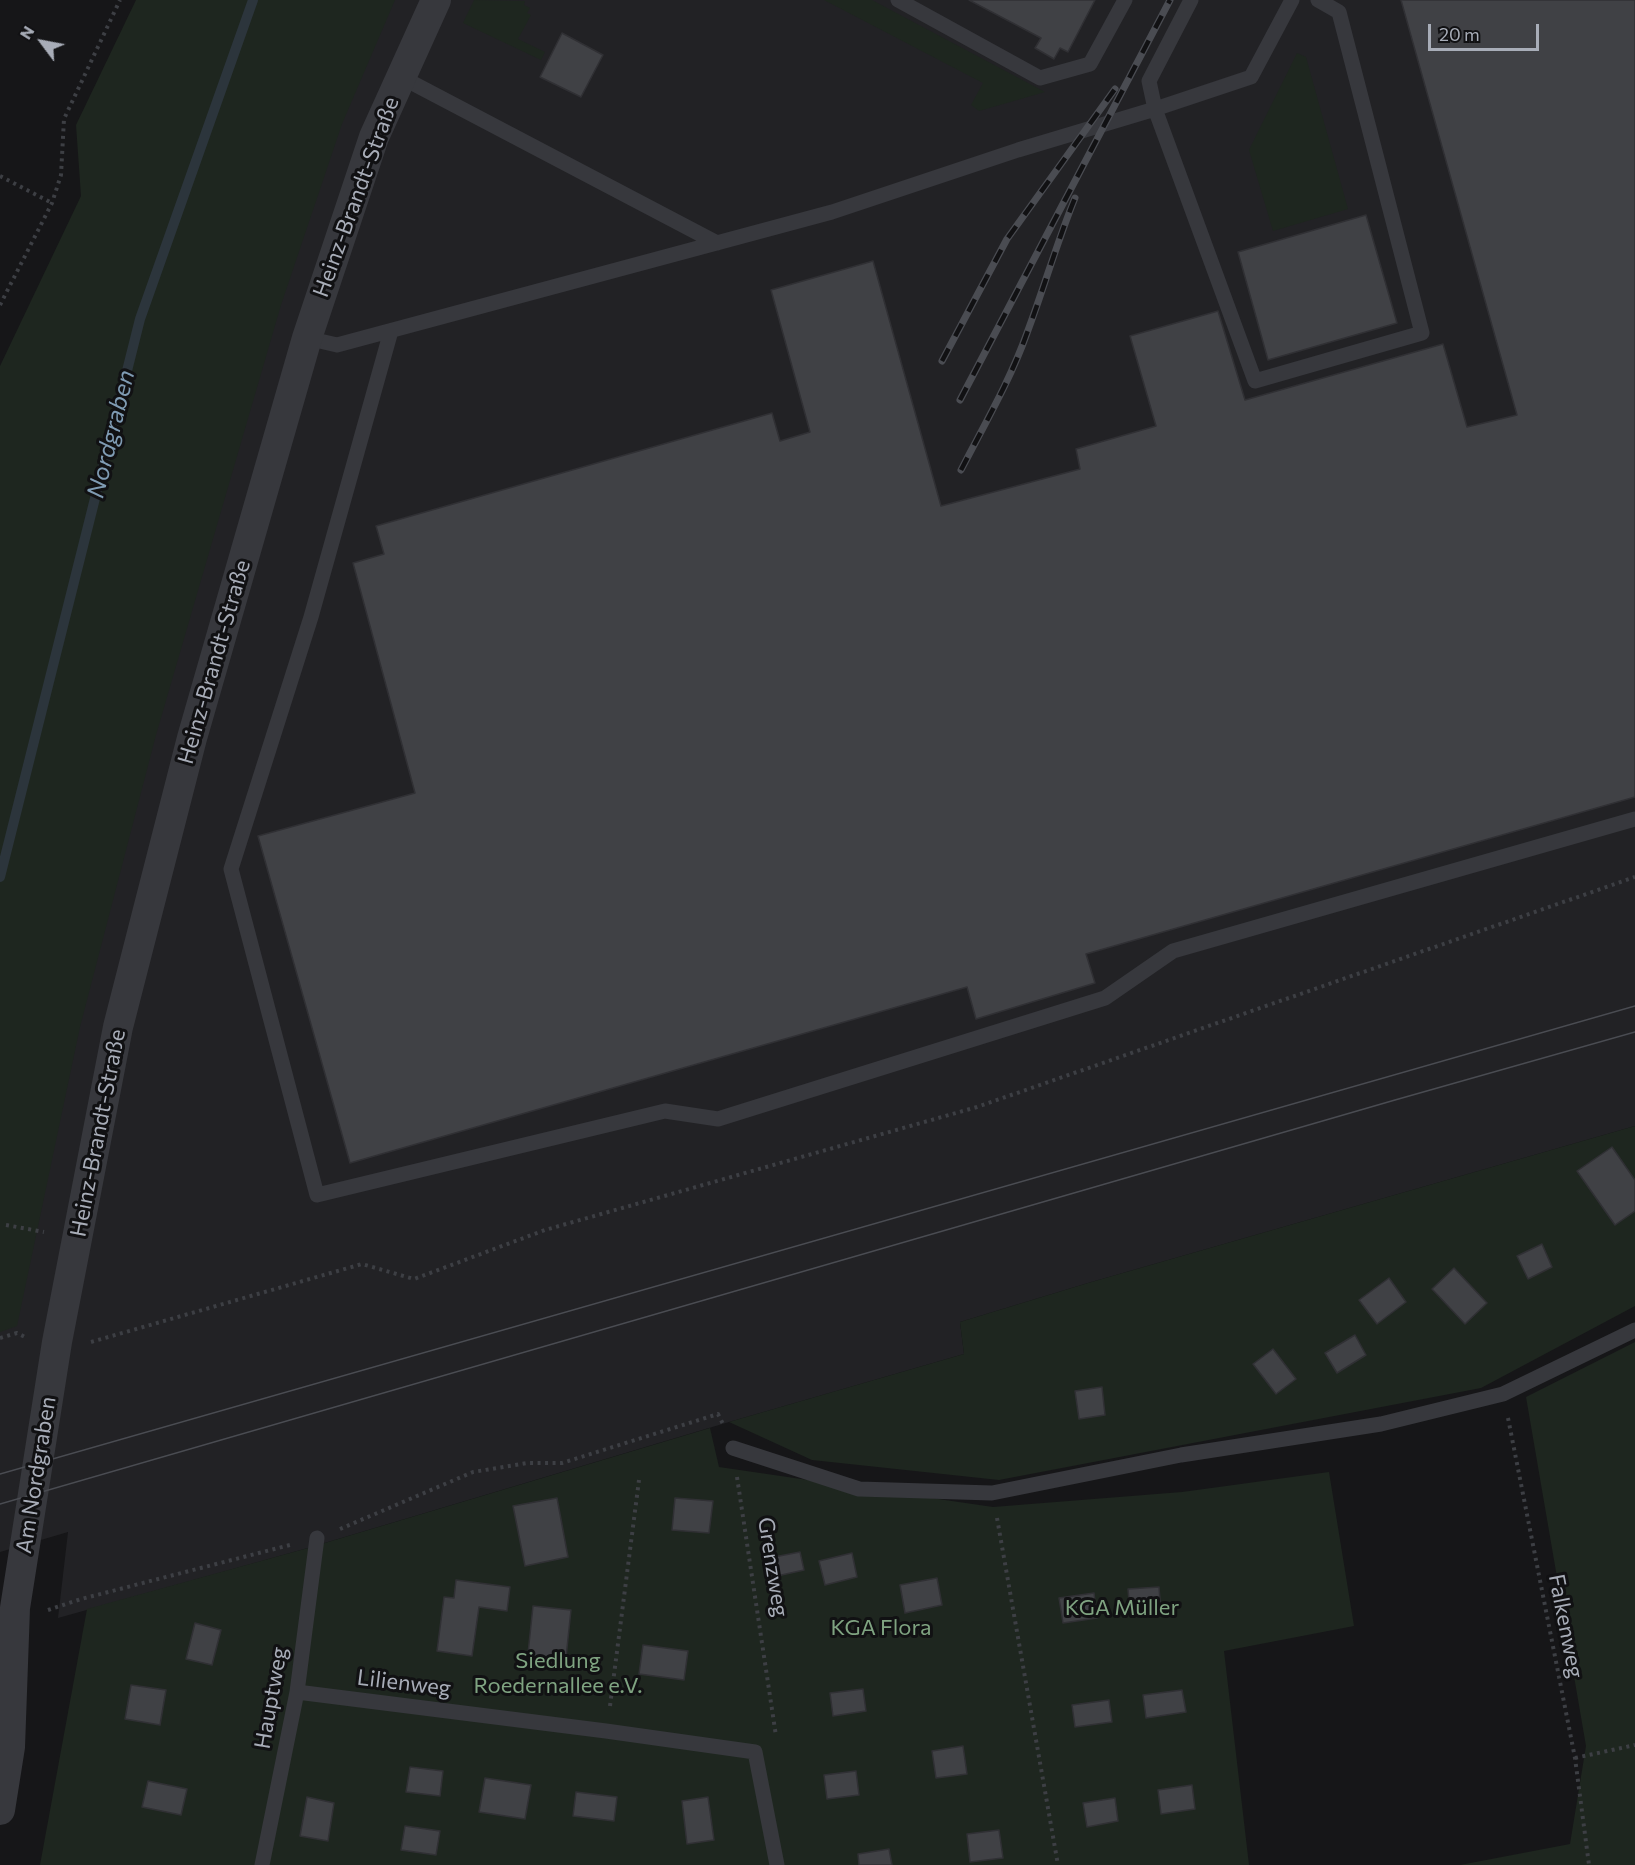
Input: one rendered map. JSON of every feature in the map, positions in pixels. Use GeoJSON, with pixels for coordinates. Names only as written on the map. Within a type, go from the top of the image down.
{"type":"FeatureCollection","features":[{"type":"Feature","properties":{"kind":"street","name":"Heinz-Brandt-Straße"},"geometry":{"type":"LineString","coordinates":[[57,1342],[121,1016],[192,738],[307,338],[374,137],[436,0]]}},
{"type":"Feature","properties":{"kind":"street","name":"Am Nordgraben"},"geometry":{"type":"LineString","coordinates":[[0,1810],[10,1747],[15,1608],[57,1342]]}},
{"type":"Feature","properties":{"kind":"street","name":"Am Nordgraben"},"geometry":{"type":"LineString","coordinates":[[0,1650],[15,1608]]}},
{"type":"Feature","properties":{"kind":"lane"},"geometry":{"type":"LineString","coordinates":[[898,0],[1040,78],[1090,64],[1125,0]]}},
{"type":"Feature","properties":{"kind":"lane"},"geometry":{"type":"LineString","coordinates":[[307,338],[337,345],[391,331],[832,212],[1018,150],[1155,110],[1251,77],[1292,0]]}},
{"type":"Feature","properties":{"kind":"lane"},"geometry":{"type":"LineString","coordinates":[[1188,6],[1149,81],[1155,110],[1255,381],[1422,333],[1339,12],[1318,0]]}},
{"type":"Feature","properties":{"kind":"lane"},"geometry":{"type":"LineString","coordinates":[[401,77],[717,243]]}},
{"type":"Feature","properties":{"kind":"lane"},"geometry":{"type":"LineString","coordinates":[[391,331],[311,617],[231,869],[317,1195],[665,1111],[718,1119],[1105,998],[1173,951],[1635,819]]}},
{"type":"Feature","properties":{"kind":"lane"},"geometry":{"type":"LineString","coordinates":[[733,1448],[859,1489],[992,1493],[1181,1455],[1381,1424],[1503,1394],[1635,1330]]}},
{"type":"Feature","properties":{"kind":"lane","name":"Hauptweg"},"geometry":{"type":"LineString","coordinates":[[262,1865],[297,1692],[317,1538]]}},
{"type":"Feature","properties":{"kind":"lane","name":"Lilienweg"},"geometry":{"type":"LineString","coordinates":[[297,1692],[755,1752],[777,1865]]}},
{"type":"Feature","properties":{"kind":"path"},"geometry":{"type":"LineString","coordinates":[[0,305],[52,203],[61,176],[64,119],[120,0]]}},
{"type":"Feature","properties":{"kind":"path"},"geometry":{"type":"LineString","coordinates":[[0,176],[52,203]]}},
{"type":"Feature","properties":{"kind":"path"},"geometry":{"type":"LineString","coordinates":[[88,1332],[85,1344],[362,1264],[414,1279],[545,1230],[977,1107],[1635,877]]}},
{"type":"Feature","properties":{"kind":"path"},"geometry":{"type":"LineString","coordinates":[[6,1225],[39,1232]]}},
{"type":"Feature","properties":{"kind":"path"},"geometry":{"type":"LineString","coordinates":[[0,1338],[17,1333],[28,1339]]}},
{"type":"Feature","properties":{"kind":"path","name":"Falkenweg"},"geometry":{"type":"LineString","coordinates":[[1503,1394],[1575,1758],[1588,1865]]}},
{"type":"Feature","properties":{"kind":"path","name":"Grenzweg"},"geometry":{"type":"LineString","coordinates":[[317,1538],[473,1472],[526,1463],[562,1463],[718,1414],[733,1448],[770,1692]]}},
{"type":"Feature","properties":{"kind":"path"},"geometry":{"type":"LineString","coordinates":[[606,1731],[639,1480]]}},
{"type":"Feature","properties":{"kind":"path"},"geometry":{"type":"LineString","coordinates":[[992,1493],[1058,1865]]}},
{"type":"Feature","properties":{"kind":"path"},"geometry":{"type":"LineString","coordinates":[[47,1611],[81,1599],[317,1538]]}},
{"type":"Feature","properties":{"kind":"path"},"geometry":{"type":"LineString","coordinates":[[1575,1758],[1635,1745]]}},
{"type":"Feature","properties":{"kind":"shaded area"},"geometry":{"type":"Polygon","coordinates":[[[349,0],[1635,0],[1635,1126],[960,1322],[964,1354],[308,1548],[58,1618],[68,1532],[0,1552],[0,1212],[349,0]]]}},
{"type":"Feature","properties":{"kind":"green space"},"geometry":{"type":"Polygon","coordinates":[[[136,0],[395,0],[342,124],[281,305],[156,735],[80,1027],[17,1326],[0,1332],[0,366],[81,196],[76,125],[136,0]]]}},
{"type":"Feature","properties":{"kind":"green space"},"geometry":{"type":"Polygon","coordinates":[[[474,0],[525,1],[524,5],[530,8],[527,13],[531,15],[518,39],[545,52],[541,60],[463,23],[474,0]]]}},
{"type":"Feature","properties":{"kind":"green space"},"geometry":{"type":"Polygon","coordinates":[[[824,0],[872,0],[1045,92],[979,111],[971,105],[983,83],[824,0]]]}},
{"type":"Feature","properties":{"kind":"green space"},"geometry":{"type":"Polygon","coordinates":[[[1297,53],[1306,57],[1348,209],[1273,231],[1249,150],[1297,53]]]}},
{"type":"Feature","properties":{"kind":"green space"},"geometry":{"type":"Polygon","coordinates":[[[1635,1126],[1635,1306],[1481,1388],[999,1480],[812,1460],[729,1422],[964,1354],[960,1322],[1635,1126]]]}},
{"type":"Feature","properties":{"kind":"green space"},"geometry":{"type":"Polygon","coordinates":[[[1635,1342],[1635,1865],[1460,1865],[1570,1844],[1586,1746],[1526,1397],[1635,1342]]]}},
{"type":"Feature","properties":{"kind":"green space"},"geometry":{"type":"Polygon","coordinates":[[[710,1428],[719,1467],[993,1507],[1182,1492],[1329,1472],[1354,1626],[1224,1651],[1249,1865],[40,1865],[87,1609],[308,1548],[710,1428]]]}},
{"type":"Feature","properties":{"kind":"building"},"geometry":{"type":"Polygon","coordinates":[[[969,0],[1095,0],[1068,52],[1060,48],[1054,59],[1035,48],[1041,38],[969,0]]]}},
{"type":"Feature","properties":{"kind":"building"},"geometry":{"type":"Polygon","coordinates":[[[1401,0],[1635,0],[1635,797],[1086,954],[1095,983],[976,1019],[967,987],[350,1163],[258,836],[415,793],[353,563],[384,554],[376,526],[772,413],[780,441],[810,432],[771,290],[873,261],[941,506],[1080,469],[1076,449],[1156,426],[1130,336],[1218,311],[1245,400],[1443,344],[1467,427],[1517,415],[1401,0]]]}},
{"type":"Feature","properties":{"kind":"building"},"geometry":{"type":"Polygon","coordinates":[[[562,33],[603,55],[581,97],[540,77],[562,33]]]}},
{"type":"Feature","properties":{"kind":"building"},"geometry":{"type":"Polygon","coordinates":[[[1366,215],[1397,323],[1268,360],[1238,252],[1366,215]]]}},
{"type":"Feature","properties":{"kind":"building"},"geometry":{"type":"Polygon","coordinates":[[[1612,1147],[1635,1180],[1635,1211],[1615,1225],[1577,1171],[1612,1147]]]}},
{"type":"Feature","properties":{"kind":"building"},"geometry":{"type":"Polygon","coordinates":[[[1542,1244],[1552,1267],[1528,1279],[1517,1256],[1542,1244]]]}},
{"type":"Feature","properties":{"kind":"building"},"geometry":{"type":"Polygon","coordinates":[[[1454,1268],[1487,1303],[1465,1324],[1432,1289],[1454,1268]]]}},
{"type":"Feature","properties":{"kind":"building"},"geometry":{"type":"Polygon","coordinates":[[[1389,1278],[1406,1302],[1377,1324],[1359,1300],[1389,1278]]]}},
{"type":"Feature","properties":{"kind":"building"},"geometry":{"type":"Polygon","coordinates":[[[1355,1335],[1366,1355],[1337,1373],[1325,1353],[1355,1335]]]}},
{"type":"Feature","properties":{"kind":"building"},"geometry":{"type":"Polygon","coordinates":[[[1273,1349],[1296,1379],[1276,1394],[1253,1364],[1273,1349]]]}},
{"type":"Feature","properties":{"kind":"building"},"geometry":{"type":"Polygon","coordinates":[[[1102,1387],[1105,1415],[1079,1419],[1075,1391],[1102,1387]]]}},
{"type":"Feature","properties":{"kind":"building"},"geometry":{"type":"Polygon","coordinates":[[[557,1498],[568,1557],[525,1566],[513,1506],[557,1498]]]}},
{"type":"Feature","properties":{"kind":"building"},"geometry":{"type":"Polygon","coordinates":[[[675,1498],[713,1501],[709,1533],[672,1530],[675,1498]]]}},
{"type":"Feature","properties":{"kind":"building"},"geometry":{"type":"Polygon","coordinates":[[[800,1552],[804,1570],[768,1578],[764,1559],[800,1552]]]}},
{"type":"Feature","properties":{"kind":"building"},"geometry":{"type":"Polygon","coordinates":[[[852,1553],[857,1577],[825,1585],[819,1561],[852,1553]]]}},
{"type":"Feature","properties":{"kind":"building"},"geometry":{"type":"Polygon","coordinates":[[[937,1578],[942,1605],[905,1613],[900,1585],[937,1578]]]}},
{"type":"Feature","properties":{"kind":"building"},"geometry":{"type":"Polygon","coordinates":[[[456,1580],[510,1587],[507,1611],[479,1607],[472,1656],[437,1651],[444,1597],[454,1598],[456,1580]]]}},
{"type":"Feature","properties":{"kind":"building"},"geometry":{"type":"Polygon","coordinates":[[[1159,1587],[1161,1612],[1130,1614],[1128,1589],[1159,1587]]]}},
{"type":"Feature","properties":{"kind":"building"},"geometry":{"type":"Polygon","coordinates":[[[1094,1593],[1097,1618],[1063,1623],[1059,1598],[1094,1593]]]}},
{"type":"Feature","properties":{"kind":"building"},"geometry":{"type":"Polygon","coordinates":[[[533,1606],[571,1610],[565,1667],[527,1663],[533,1606]]]}},
{"type":"Feature","properties":{"kind":"building"},"geometry":{"type":"Polygon","coordinates":[[[195,1623],[221,1630],[212,1665],[186,1659],[195,1623]]]}},
{"type":"Feature","properties":{"kind":"building"},"geometry":{"type":"Polygon","coordinates":[[[643,1645],[688,1651],[684,1680],[639,1674],[643,1645]]]}},
{"type":"Feature","properties":{"kind":"building"},"geometry":{"type":"Polygon","coordinates":[[[131,1685],[166,1690],[160,1725],[125,1719],[131,1685]]]}},
{"type":"Feature","properties":{"kind":"building"},"geometry":{"type":"Polygon","coordinates":[[[863,1689],[866,1711],[833,1716],[830,1693],[863,1689]]]}},
{"type":"Feature","properties":{"kind":"building"},"geometry":{"type":"Polygon","coordinates":[[[1182,1690],[1186,1712],[1146,1718],[1143,1695],[1182,1690]]]}},
{"type":"Feature","properties":{"kind":"building"},"geometry":{"type":"Polygon","coordinates":[[[1109,1700],[1112,1722],[1075,1727],[1072,1705],[1109,1700]]]}},
{"type":"Feature","properties":{"kind":"building"},"geometry":{"type":"Polygon","coordinates":[[[963,1746],[967,1774],[936,1778],[932,1751],[963,1746]]]}},
{"type":"Feature","properties":{"kind":"building"},"geometry":{"type":"Polygon","coordinates":[[[410,1767],[443,1771],[440,1796],[406,1792],[410,1767]]]}},
{"type":"Feature","properties":{"kind":"building"},"geometry":{"type":"Polygon","coordinates":[[[856,1771],[859,1795],[827,1799],[824,1775],[856,1771]]]}},
{"type":"Feature","properties":{"kind":"building"},"geometry":{"type":"Polygon","coordinates":[[[485,1778],[531,1785],[525,1819],[479,1812],[485,1778]]]}},
{"type":"Feature","properties":{"kind":"building"},"geometry":{"type":"Polygon","coordinates":[[[148,1781],[187,1789],[181,1815],[142,1807],[148,1781]]]}},
{"type":"Feature","properties":{"kind":"building"},"geometry":{"type":"Polygon","coordinates":[[[1192,1785],[1195,1809],[1161,1814],[1158,1790],[1192,1785]]]}},
{"type":"Feature","properties":{"kind":"building"},"geometry":{"type":"Polygon","coordinates":[[[576,1792],[617,1797],[614,1821],[573,1816],[576,1792]]]}},
{"type":"Feature","properties":{"kind":"building"},"geometry":{"type":"Polygon","coordinates":[[[307,1797],[334,1803],[328,1841],[300,1836],[307,1797]]]}},
{"type":"Feature","properties":{"kind":"building"},"geometry":{"type":"Polygon","coordinates":[[[708,1797],[714,1840],[687,1844],[682,1801],[708,1797]]]}},
{"type":"Feature","properties":{"kind":"building"},"geometry":{"type":"Polygon","coordinates":[[[1115,1798],[1118,1821],[1087,1827],[1083,1803],[1115,1798]]]}},
{"type":"Feature","properties":{"kind":"building"},"geometry":{"type":"Polygon","coordinates":[[[405,1826],[440,1831],[436,1855],[401,1850],[405,1826]]]}},
{"type":"Feature","properties":{"kind":"building"},"geometry":{"type":"Polygon","coordinates":[[[999,1830],[1003,1858],[970,1862],[967,1834],[999,1830]]]}},
{"type":"Feature","properties":{"kind":"building"},"geometry":{"type":"Polygon","coordinates":[[[889,1849],[892,1865],[859,1865],[858,1854],[889,1849]]]}},
{"type":"Feature","properties":{"kind":"waterway","name":"Nordgraben"},"geometry":{"type":"LineString","coordinates":[[0,877],[140,319],[253,0]]}},
{"type":"Feature","properties":{"kind":"tram line"},"geometry":{"type":"LineString","coordinates":[[0,1474],[1635,1006]]}},
{"type":"Feature","properties":{"kind":"tram line"},"geometry":{"type":"LineString","coordinates":[[0,1504],[1635,1032]]}},
{"type":"Feature","properties":{"kind":"railway"},"geometry":{"type":"LineString","coordinates":[[960,400],[1170,0]]}},
{"type":"Feature","properties":{"kind":"railway"},"geometry":{"type":"LineString","coordinates":[[942,361],[1007,239],[1115,89]]}},
{"type":"Feature","properties":{"kind":"railway"},"geometry":{"type":"LineString","coordinates":[[961,470],[1013,368],[1075,198]]}},
{"type":"Feature","properties":{"kind":"park label","name":"KGA Müller"},"geometry":{"type":"Point","coordinates":[1122,1608]}},
{"type":"Feature","properties":{"kind":"park label","name":"KGA Flora"},"geometry":{"type":"Point","coordinates":[881,1628]}},
{"type":"Feature","properties":{"kind":"park label","name":"Siedlung Roedernallee e.V."},"geometry":{"type":"Point","coordinates":[558,1674]}}]}
